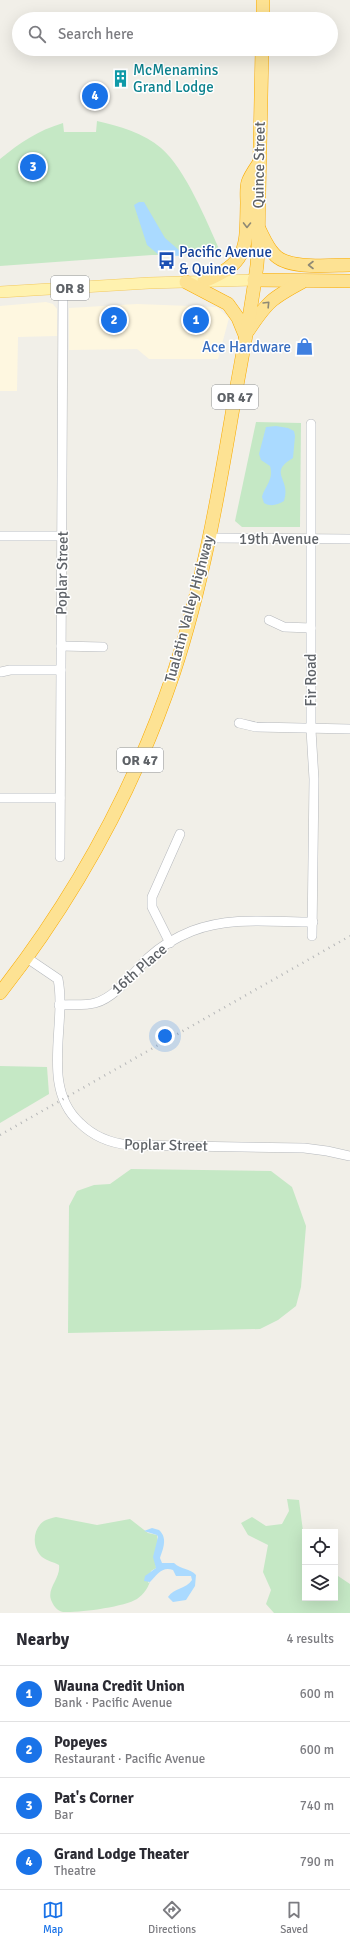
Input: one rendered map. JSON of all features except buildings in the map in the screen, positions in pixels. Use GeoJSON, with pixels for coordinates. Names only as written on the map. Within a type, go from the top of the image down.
{"type":"FeatureCollection","features":[{"type":"Feature","properties":{"kind":"highway"},"geometry":{"type":"LineString","coordinates":[[263,0],[263,12]]}},
{"type":"Feature","properties":{"kind":"highway","name":"Quince Street"},"geometry":{"type":"LineString","coordinates":[[254,280],[257,263],[262,56]]}},
{"type":"Feature","properties":{"kind":"highway"},"geometry":{"type":"LineString","coordinates":[[204,281],[220,275],[241,258],[246,244],[248,182],[260,162]]}},
{"type":"Feature","properties":{"kind":"highway"},"geometry":{"type":"LineString","coordinates":[[258,227],[275,256],[282,260],[301,265],[350,265]]}},
{"type":"Feature","properties":{"kind":"highway","name":"OR 8"},"geometry":{"type":"LineString","coordinates":[[254,280],[350,281]]}},
{"type":"Feature","properties":{"kind":"highway","name":"Tualatin Valley Highway"},"geometry":{"type":"LineString","coordinates":[[0,993],[27,958],[86,867],[113,817],[140,759],[174,671],[193,605],[208,538],[224,459],[254,280]]}},
{"type":"Feature","properties":{"kind":"highway"},"geometry":{"type":"LineString","coordinates":[[245,335],[262,309],[272,298],[304,281]]}},
{"type":"Feature","properties":{"kind":"highway"},"geometry":{"type":"LineString","coordinates":[[186,282],[228,304],[238,318],[245,335]]}},
{"type":"Feature","properties":{"kind":"main road","name":"OR 8"},"geometry":{"type":"LineString","coordinates":[[0,292],[144,283],[254,280]]}},
{"type":"Feature","properties":{"kind":"street","name":"Poplar Street"},"geometry":{"type":"LineString","coordinates":[[60,857],[63,536],[63,288]]}},
{"type":"Feature","properties":{"kind":"street","name":"Fir Road"},"geometry":{"type":"LineString","coordinates":[[311,424],[311,730],[314,779],[312,936]]}},
{"type":"Feature","properties":{"kind":"street"},"geometry":{"type":"LineString","coordinates":[[0,536],[63,536]]}},
{"type":"Feature","properties":{"kind":"street","name":"19th Avenue"},"geometry":{"type":"LineString","coordinates":[[208,538],[350,539]]}},
{"type":"Feature","properties":{"kind":"street"},"geometry":{"type":"LineString","coordinates":[[269,620],[284,628],[311,628]]}},
{"type":"Feature","properties":{"kind":"street"},"geometry":{"type":"LineString","coordinates":[[61,646],[103,647]]}},
{"type":"Feature","properties":{"kind":"street"},"geometry":{"type":"LineString","coordinates":[[1,672],[10,670],[61,670]]}},
{"type":"Feature","properties":{"kind":"street"},"geometry":{"type":"LineString","coordinates":[[238,723],[256,727],[311,730],[350,729]]}},
{"type":"Feature","properties":{"kind":"street"},"geometry":{"type":"LineString","coordinates":[[0,798],[60,798]]}},
{"type":"Feature","properties":{"kind":"street"},"geometry":{"type":"LineString","coordinates":[[170,942],[152,907],[152,897],[180,834]]}},
{"type":"Feature","properties":{"kind":"street","name":"16th Place"},"geometry":{"type":"LineString","coordinates":[[59,1004],[90,1004],[104,999],[124,984],[154,954],[170,942],[191,931],[214,924],[239,921],[313,922]]}},
{"type":"Feature","properties":{"kind":"street","name":"Poplar Street"},"geometry":{"type":"LineString","coordinates":[[27,958],[58,979],[58,1074],[60,1091],[66,1106],[75,1119],[94,1135],[114,1143],[129,1146],[304,1148],[350,1156]]}},
{"type":"Feature","properties":{"kind":"shaded area"},"geometry":{"type":"Polygon","coordinates":[[[46,302],[53,304],[57,309],[57,336],[18,337],[17,391],[0,391],[0,306],[46,302]]]}},
{"type":"Feature","properties":{"kind":"shaded area"},"geometry":{"type":"Polygon","coordinates":[[[137,304],[217,307],[229,318],[218,359],[149,359],[137,349],[69,350],[69,308],[137,304]]]}},
{"type":"Feature","properties":{"kind":"green space"},"geometry":{"type":"Polygon","coordinates":[[[97,121],[139,134],[161,148],[170,157],[179,168],[195,196],[220,251],[191,255],[152,255],[0,266],[0,159],[15,147],[54,126],[63,123],[64,132],[96,132],[97,121]]]}},
{"type":"Feature","properties":{"kind":"green space"},"geometry":{"type":"Polygon","coordinates":[[[256,422],[301,423],[300,527],[242,527],[235,521],[256,422]]]}},
{"type":"Feature","properties":{"kind":"green space"},"geometry":{"type":"Polygon","coordinates":[[[0,1066],[47,1067],[49,1094],[0,1123],[0,1066]]]}},
{"type":"Feature","properties":{"kind":"green space"},"geometry":{"type":"Polygon","coordinates":[[[131,1169],[271,1171],[292,1187],[306,1226],[301,1287],[296,1306],[278,1320],[260,1329],[68,1333],[69,1206],[77,1191],[94,1185],[110,1184],[131,1169]]]}},
{"type":"Feature","properties":{"kind":"green space"},"geometry":{"type":"Polygon","coordinates":[[[287,1499],[299,1500],[303,1529],[302,1601],[338,1601],[338,1576],[350,1584],[350,1613],[274,1613],[266,1604],[271,1590],[263,1572],[268,1545],[248,1535],[241,1523],[252,1517],[266,1526],[282,1524],[289,1511],[287,1499]]]}},
{"type":"Feature","properties":{"kind":"green space"},"geometry":{"type":"Polygon","coordinates":[[[56,1517],[97,1525],[130,1519],[148,1533],[157,1535],[158,1542],[155,1553],[156,1568],[151,1571],[148,1583],[150,1582],[143,1593],[137,1599],[122,1605],[79,1612],[59,1611],[52,1602],[50,1593],[58,1575],[59,1565],[42,1557],[36,1549],[35,1544],[35,1534],[40,1524],[45,1520],[56,1517]]]}},
{"type":"Feature","properties":{"kind":"water"},"geometry":{"type":"Polygon","coordinates":[[[139,202],[144,202],[165,238],[180,251],[181,256],[159,255],[147,245],[134,205],[139,202]]]}},
{"type":"Feature","properties":{"kind":"water"},"geometry":{"type":"Polygon","coordinates":[[[276,426],[288,428],[294,431],[295,436],[293,458],[285,463],[281,472],[286,493],[284,501],[272,505],[264,503],[262,497],[270,479],[271,471],[270,466],[261,460],[259,454],[266,427],[276,426]]]}},
{"type":"Feature","properties":{"kind":"water"},"geometry":{"type":"Polygon","coordinates":[[[152,1528],[159,1530],[163,1536],[164,1544],[160,1558],[162,1563],[174,1563],[196,1575],[195,1586],[186,1600],[173,1602],[168,1597],[173,1592],[187,1585],[192,1580],[191,1576],[176,1576],[173,1570],[166,1569],[160,1572],[150,1582],[144,1581],[145,1576],[156,1568],[153,1557],[158,1537],[157,1535],[144,1531],[152,1528]]]}},
{"type":"Feature","properties":{"kind":"railway"},"geometry":{"type":"LineString","coordinates":[[0,1135],[350,936]]}},
{"type":"Feature","properties":{"kind":"place","name":"McMenamins Grand Lodge"},"geometry":{"type":"Point","coordinates":[120,79]}},
{"type":"Feature","properties":{"kind":"place","name":"Grand Lodge Theater"},"geometry":{"type":"Point","coordinates":[95,96]}},
{"type":"Feature","properties":{"kind":"place","name":"Pat's Corner"},"geometry":{"type":"Point","coordinates":[33,167]}},
{"type":"Feature","properties":{"kind":"place","name":"Pacific Avenue & Quince"},"geometry":{"type":"Point","coordinates":[166,261]}},
{"type":"Feature","properties":{"kind":"place","name":"Popeyes"},"geometry":{"type":"Point","coordinates":[114,320]}},
{"type":"Feature","properties":{"kind":"place","name":"Wauna Credit Union"},"geometry":{"type":"Point","coordinates":[196,320]}},
{"type":"Feature","properties":{"kind":"place","name":"Ace Hardware"},"geometry":{"type":"Point","coordinates":[304,347]}}]}
